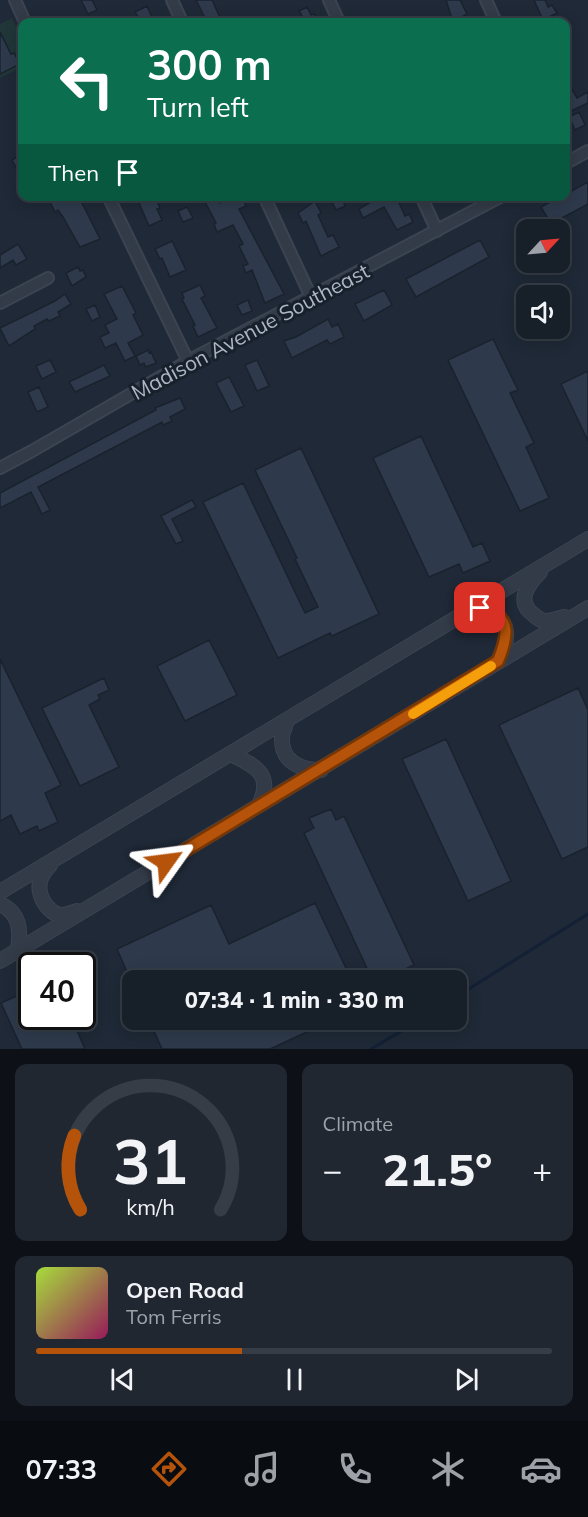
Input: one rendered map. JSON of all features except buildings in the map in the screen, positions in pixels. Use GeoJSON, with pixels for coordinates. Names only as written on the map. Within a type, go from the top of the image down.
{"type":"FeatureCollection","features":[{"type":"Feature","properties":{"kind":"street"},"geometry":{"type":"LineString","coordinates":[[15,0],[24,18]]}},
{"type":"Feature","properties":{"kind":"street"},"geometry":{"type":"LineString","coordinates":[[172,0],[180,18]]}},
{"type":"Feature","properties":{"kind":"street"},"geometry":{"type":"LineString","coordinates":[[329,0],[337,18]]}},
{"type":"Feature","properties":{"kind":"street"},"geometry":{"type":"LineString","coordinates":[[486,0],[494,18]]}},
{"type":"Feature","properties":{"kind":"street"},"geometry":{"type":"LineString","coordinates":[[570,161],[588,151]]}},
{"type":"Feature","properties":{"kind":"street"},"geometry":{"type":"LineString","coordinates":[[110,201],[188,361]]}},
{"type":"Feature","properties":{"kind":"street"},"geometry":{"type":"LineString","coordinates":[[266,201],[311,297]]}},
{"type":"Feature","properties":{"kind":"street"},"geometry":{"type":"LineString","coordinates":[[423,201],[437,231]]}},
{"type":"Feature","properties":{"kind":"street","name":"Madison Avenue Southeast"},"geometry":{"type":"LineString","coordinates":[[0,468],[32,452],[188,361],[493,201]]}},
{"type":"Feature","properties":{"kind":"street"},"geometry":{"type":"LineString","coordinates":[[0,303],[48,278]]}},
{"type":"Feature","properties":{"kind":"street"},"geometry":{"type":"LineString","coordinates":[[0,892],[588,539]]}},
{"type":"Feature","properties":{"kind":"street"},"geometry":{"type":"LineString","coordinates":[[547,563],[525,592],[524,602],[530,612],[540,620],[547,621],[583,611]]}},
{"type":"Feature","properties":{"kind":"street"},"geometry":{"type":"LineString","coordinates":[[466,612],[480,608],[488,610],[501,620],[506,629],[507,641],[498,661]]}},
{"type":"Feature","properties":{"kind":"street"},"geometry":{"type":"LineString","coordinates":[[0,961],[583,611]]}},
{"type":"Feature","properties":{"kind":"street"},"geometry":{"type":"LineString","coordinates":[[287,720],[282,739],[290,762],[308,770],[321,770]]}},
{"type":"Feature","properties":{"kind":"street"},"geometry":{"type":"LineString","coordinates":[[231,754],[255,765],[259,772],[264,787],[264,795],[259,805]]}},
{"type":"Feature","properties":{"kind":"street"},"geometry":{"type":"LineString","coordinates":[[52,860],[42,876],[39,889],[48,908],[62,915],[91,907]]}},
{"type":"Feature","properties":{"kind":"street"},"geometry":{"type":"LineString","coordinates":[[0,904],[8,908],[18,922],[20,934],[18,950]]}},
{"type":"Feature","properties":{"kind":"green space"},"geometry":{"type":"Polygon","coordinates":[[[12,18],[18,31],[18,69],[0,78],[0,24],[12,18]]]}},
{"type":"Feature","properties":{"kind":"waterway"},"geometry":{"type":"LineString","coordinates":[[467,990],[588,914]]}},
{"type":"Feature","properties":{"kind":"waterway"},"geometry":{"type":"LineString","coordinates":[[371,1049],[403,1030]]}},
{"type":"Feature","properties":{"kind":"slow traffic"},"geometry":{"type":"LineString","coordinates":[[413,714],[491,666]]}},
{"type":"Feature","properties":{"kind":"route"},"geometry":{"type":"LineString","coordinates":[[166,862],[498,661],[507,641],[506,629],[495,613],[480,608]]}}]}
